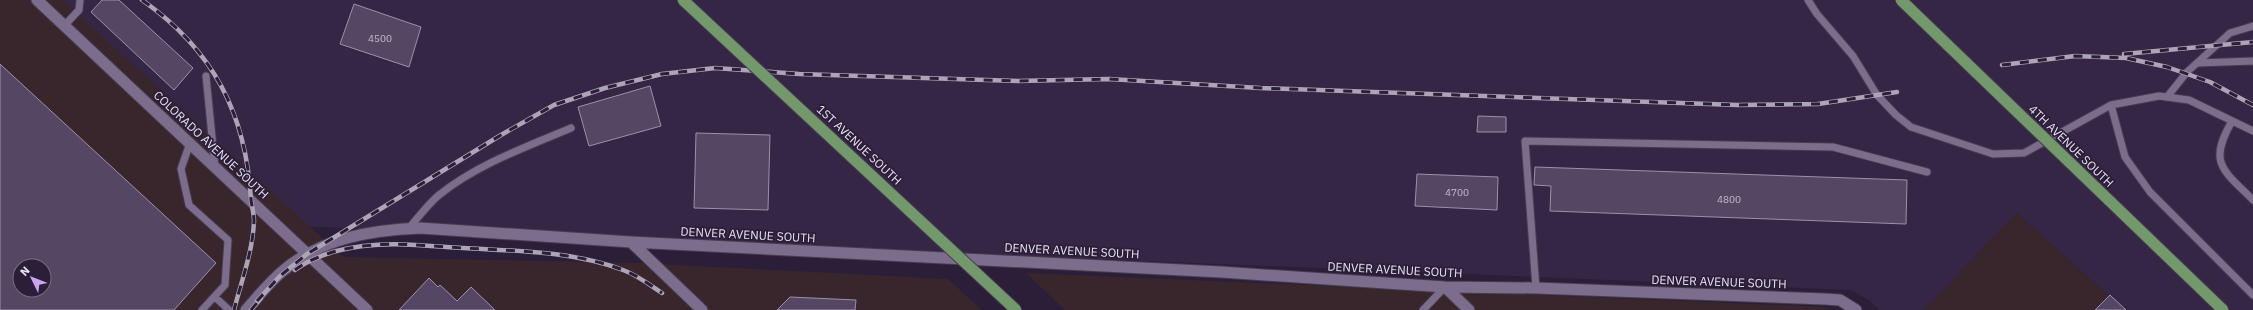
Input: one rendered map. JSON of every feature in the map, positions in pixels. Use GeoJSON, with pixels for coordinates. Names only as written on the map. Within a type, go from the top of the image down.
{"type":"FeatureCollection","features":[{"type":"Feature","properties":{"kind":"main road","name":"1ST AVENUE SOUTH"},"geometry":{"type":"LineString","coordinates":[[683,0],[1016,310]]}},
{"type":"Feature","properties":{"kind":"main road","name":"4TH AVENUE SOUTH"},"geometry":{"type":"LineString","coordinates":[[1901,0],[2223,310]]}},
{"type":"Feature","properties":{"kind":"street","name":"COLORADO AVENUE SOUTH"},"geometry":{"type":"LineString","coordinates":[[37,0],[367,310]]}},
{"type":"Feature","properties":{"kind":"street","name":"DENVER AVENUE SOUTH"},"geometry":{"type":"LineString","coordinates":[[246,310],[284,270],[307,254],[333,242],[359,234],[408,229],[631,242],[1221,272],[1445,287],[1536,288],[1840,300],[1856,310]]}},
{"type":"Feature","properties":{"kind":"street"},"geometry":{"type":"LineString","coordinates":[[631,242],[702,310]]}},
{"type":"Feature","properties":{"kind":"street"},"geometry":{"type":"LineString","coordinates":[[1445,287],[1470,310]]}},
{"type":"Feature","properties":{"kind":"lane"},"geometry":{"type":"LineString","coordinates":[[64,26],[79,10],[80,0]]}},
{"type":"Feature","properties":{"kind":"lane"},"geometry":{"type":"LineString","coordinates":[[1808,0],[1817,14],[1853,56],[1877,95],[1911,127],[1993,154],[2024,153],[2111,105],[2159,96],[2189,100],[2253,131]]}},
{"type":"Feature","properties":{"kind":"lane"},"geometry":{"type":"LineString","coordinates":[[2167,97],[2187,72],[2230,33],[2253,26]]}},
{"type":"Feature","properties":{"kind":"lane"},"geometry":{"type":"LineString","coordinates":[[2197,63],[2253,61]]}},
{"type":"Feature","properties":{"kind":"lane"},"geometry":{"type":"LineString","coordinates":[[206,76],[215,167]]}},
{"type":"Feature","properties":{"kind":"lane"},"geometry":{"type":"LineString","coordinates":[[2111,105],[2125,157],[2150,192],[2253,295]]}},
{"type":"Feature","properties":{"kind":"lane"},"geometry":{"type":"LineString","coordinates":[[2232,121],[2222,138],[2219,148],[2219,158],[2223,168],[2253,200]]}},
{"type":"Feature","properties":{"kind":"lane"},"geometry":{"type":"LineString","coordinates":[[408,229],[438,195],[467,176],[510,153],[571,128]]}},
{"type":"Feature","properties":{"kind":"lane"},"geometry":{"type":"LineString","coordinates":[[1536,288],[1526,141],[1833,147],[1927,172]]}},
{"type":"Feature","properties":{"kind":"lane"},"geometry":{"type":"LineString","coordinates":[[190,143],[181,169],[189,204],[228,240],[225,285],[202,310]]}},
{"type":"Feature","properties":{"kind":"lane"},"geometry":{"type":"LineString","coordinates":[[1423,310],[1445,287]]}},
{"type":"Feature","properties":{"kind":"lane"},"geometry":{"type":"LineString","coordinates":[[214,297],[229,310]]}},
{"type":"Feature","properties":{"kind":"shaded area"},"geometry":{"type":"Polygon","coordinates":[[[0,0],[63,0],[343,257],[640,263],[948,279],[982,310],[0,310],[0,0]]]}},
{"type":"Feature","properties":{"kind":"shaded area"},"geometry":{"type":"Polygon","coordinates":[[[59,0],[2253,0],[2253,310],[2124,310],[2017,213],[1924,310],[1880,310],[1869,300],[1851,290],[297,226],[59,0]]]}},
{"type":"Feature","properties":{"kind":"shaded area"},"geometry":{"type":"Polygon","coordinates":[[[2017,213],[2124,310],[1924,310],[2017,213]]]}},
{"type":"Feature","properties":{"kind":"shaded area"},"geometry":{"type":"Polygon","coordinates":[[[1026,273],[1822,307],[1833,310],[1065,310],[1026,273]]]}},
{"type":"Feature","properties":{"kind":"building"},"geometry":{"type":"Polygon","coordinates":[[[102,0],[119,0],[193,68],[174,90],[91,12],[102,0]]]}},
{"type":"Feature","properties":{"kind":"building"},"geometry":{"type":"Polygon","coordinates":[[[354,4],[421,27],[409,67],[340,44],[354,4]]]}},
{"type":"Feature","properties":{"kind":"building"},"geometry":{"type":"Polygon","coordinates":[[[0,64],[216,263],[174,310],[0,310],[0,64]]]}},
{"type":"Feature","properties":{"kind":"building"},"geometry":{"type":"Polygon","coordinates":[[[650,86],[661,126],[589,146],[578,107],[650,86]]]}},
{"type":"Feature","properties":{"kind":"building"},"geometry":{"type":"Polygon","coordinates":[[[1478,116],[1506,117],[1506,132],[1477,132],[1478,116]]]}},
{"type":"Feature","properties":{"kind":"building"},"geometry":{"type":"Polygon","coordinates":[[[696,133],[770,135],[768,210],[694,208],[696,133]]]}},
{"type":"Feature","properties":{"kind":"building"},"geometry":{"type":"Polygon","coordinates":[[[1535,167],[1907,180],[1906,224],[1550,211],[1551,186],[1534,185],[1535,167]]]}},
{"type":"Feature","properties":{"kind":"building"},"geometry":{"type":"Polygon","coordinates":[[[1417,174],[1498,177],[1497,210],[1415,206],[1417,174]]]}},
{"type":"Feature","properties":{"kind":"building"},"geometry":{"type":"Polygon","coordinates":[[[429,278],[438,287],[440,285],[457,301],[471,287],[495,310],[399,310],[429,278]]]}},
{"type":"Feature","properties":{"kind":"building"},"geometry":{"type":"Polygon","coordinates":[[[2110,295],[2126,310],[2095,310],[2110,295]]]}},
{"type":"Feature","properties":{"kind":"building"},"geometry":{"type":"Polygon","coordinates":[[[790,297],[856,300],[855,310],[777,310],[790,297]]]}},
{"type":"Feature","properties":{"kind":"railway"},"geometry":{"type":"LineString","coordinates":[[142,0],[167,19],[188,40],[206,62],[221,86],[233,112],[242,139],[248,168],[254,221],[249,255],[234,310]]}},
{"type":"Feature","properties":{"kind":"railway"},"geometry":{"type":"LineString","coordinates":[[2124,54],[2253,42]]}},
{"type":"Feature","properties":{"kind":"railway"},"geometry":{"type":"LineString","coordinates":[[2002,65],[2075,56],[2126,58],[2167,67],[2210,82],[2253,105]]}},
{"type":"Feature","properties":{"kind":"railway"},"geometry":{"type":"LineString","coordinates":[[257,301],[280,276],[307,254],[501,135],[554,105],[605,88],[662,74],[715,68],[799,74],[1018,81],[1109,79],[1260,88],[1737,105],[1818,104],[1897,92]]}},
{"type":"Feature","properties":{"kind":"railway"},"geometry":{"type":"LineString","coordinates":[[295,270],[310,261],[336,251],[354,247],[388,244],[524,251],[564,255],[604,264],[623,270],[643,280],[662,293]]}},
{"type":"Feature","properties":{"kind":"railway"},"geometry":{"type":"LineString","coordinates":[[251,310],[261,298]]}}]}
